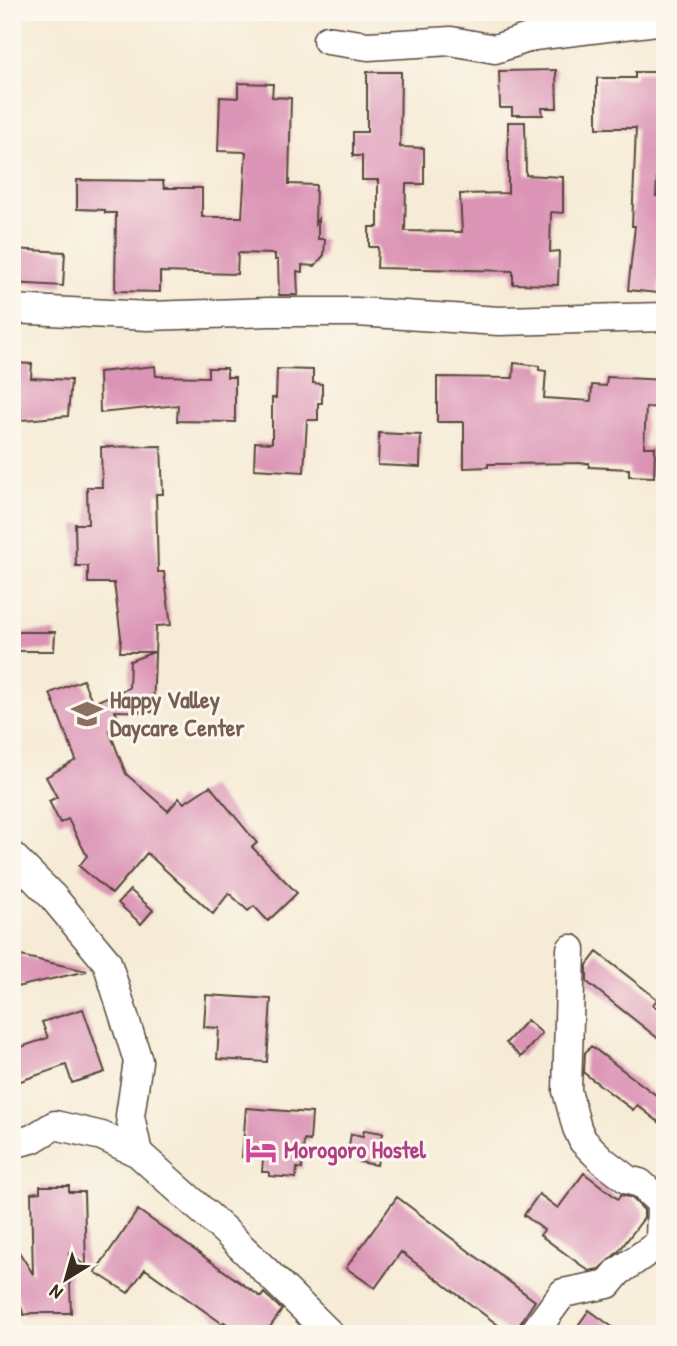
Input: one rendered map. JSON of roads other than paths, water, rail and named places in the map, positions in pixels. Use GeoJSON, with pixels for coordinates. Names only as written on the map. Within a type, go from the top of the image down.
{"type":"FeatureCollection","features":[{"type":"Feature","properties":{"kind":"street"},"geometry":{"type":"LineString","coordinates":[[327,40],[368,46],[451,41],[495,49],[534,36],[665,20]]}},
{"type":"Feature","properties":{"kind":"street"},"geometry":{"type":"LineString","coordinates":[[12,309],[148,316],[357,312],[499,321],[665,317]]}},
{"type":"Feature","properties":{"kind":"street"},"geometry":{"type":"LineString","coordinates":[[12,856],[53,897],[107,961],[138,1061],[130,1116],[138,1153]]}},
{"type":"Feature","properties":{"kind":"street"},"geometry":{"type":"LineString","coordinates":[[533,1334],[563,1293],[608,1284],[618,1272],[662,1240],[661,1203],[639,1182],[628,1180],[603,1161],[583,1142],[577,1128],[567,1082],[567,1047],[571,1023],[571,949]]}},
{"type":"Feature","properties":{"kind":"street"},"geometry":{"type":"LineString","coordinates":[[12,1144],[32,1139],[55,1125],[102,1136],[138,1153],[224,1230],[330,1334]]}},
{"type":"Feature","properties":{"kind":"place","name":"Happy Valley Daycare Center"},"geometry":{"type":"Point","coordinates":[87,714]}},
{"type":"Feature","properties":{"kind":"place","name":"Morogoro Hostel"},"geometry":{"type":"Point","coordinates":[261,1150]}}]}
